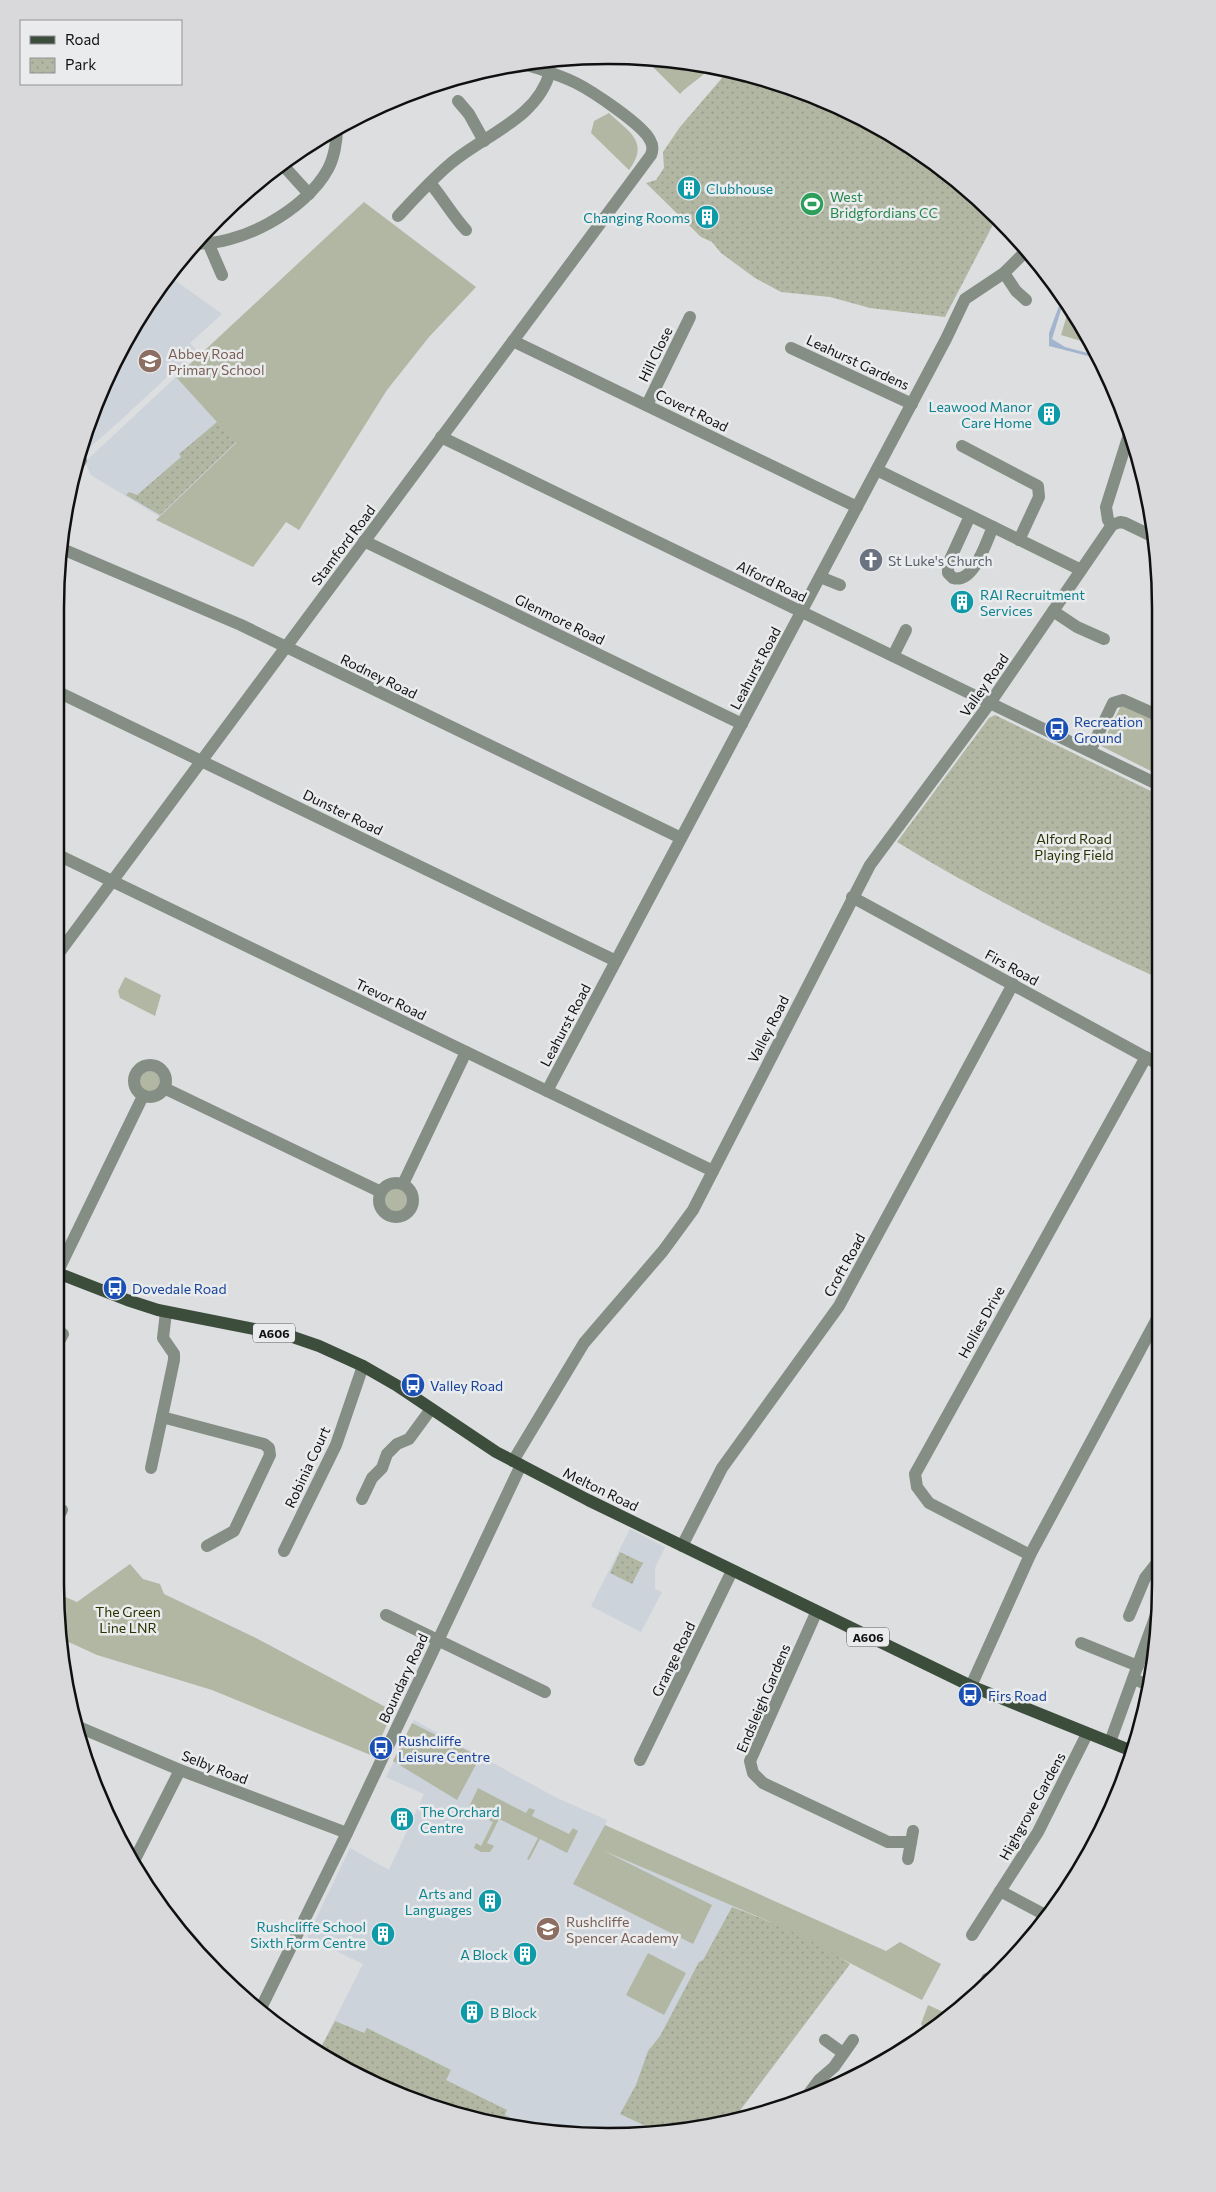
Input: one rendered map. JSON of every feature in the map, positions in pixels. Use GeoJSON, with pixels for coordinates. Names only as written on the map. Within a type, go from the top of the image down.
{"type":"FeatureCollection","features":[{"type":"Feature","properties":{"kind":"main road","name":"Melton Road"},"geometry":{"type":"LineString","coordinates":[[64,1275],[127,1300],[166,1312],[290,1336],[319,1346],[363,1366],[517,1463],[816,1613],[971,1686],[1126,1749]]}},
{"type":"Feature","properties":{"kind":"street"},"geometry":{"type":"LineString","coordinates":[[398,216],[452,163],[523,114],[534,103],[548,81],[550,72],[537,68]]}},
{"type":"Feature","properties":{"kind":"street","name":"Stamford Road"},"geometry":{"type":"LineString","coordinates":[[64,946],[642,168],[653,150],[651,140],[644,132],[609,105],[577,83],[550,72]]}},
{"type":"Feature","properties":{"kind":"street"},"geometry":{"type":"LineString","coordinates":[[458,101],[466,109],[484,141]]}},
{"type":"Feature","properties":{"kind":"street"},"geometry":{"type":"LineString","coordinates":[[203,244],[209,245],[260,228],[286,213],[309,194],[329,167],[337,136]]}},
{"type":"Feature","properties":{"kind":"street"},"geometry":{"type":"LineString","coordinates":[[287,169],[309,194]]}},
{"type":"Feature","properties":{"kind":"street"},"geometry":{"type":"LineString","coordinates":[[430,183],[445,199],[451,213],[466,230]]}},
{"type":"Feature","properties":{"kind":"street"},"geometry":{"type":"LineString","coordinates":[[209,245],[222,275]]}},
{"type":"Feature","properties":{"kind":"street","name":"Leahurst Road"},"geometry":{"type":"LineString","coordinates":[[547,1091],[912,404],[965,299],[1004,273],[1022,255]]}},
{"type":"Feature","properties":{"kind":"street"},"geometry":{"type":"LineString","coordinates":[[1004,273],[1016,296]]}},
{"type":"Feature","properties":{"kind":"street","name":"Hill Close"},"geometry":{"type":"LineString","coordinates":[[647,405],[690,317]]}},
{"type":"Feature","properties":{"kind":"street","name":"Covert Road"},"geometry":{"type":"LineString","coordinates":[[513,341],[857,507]]}},
{"type":"Feature","properties":{"kind":"street","name":"Leahurst Gardens"},"geometry":{"type":"LineString","coordinates":[[792,348],[912,404]]}},
{"type":"Feature","properties":{"kind":"street","name":"Alford Road"},"geometry":{"type":"LineString","coordinates":[[441,437],[1152,782]]}},
{"type":"Feature","properties":{"kind":"street"},"geometry":{"type":"LineString","coordinates":[[1126,442],[1106,507],[1108,520],[1112,525],[1116,522],[1124,523],[1147,534]]}},
{"type":"Feature","properties":{"kind":"street"},"geometry":{"type":"LineString","coordinates":[[962,446],[1038,486],[1039,498],[1019,540]]}},
{"type":"Feature","properties":{"kind":"street"},"geometry":{"type":"LineString","coordinates":[[877,470],[1081,570]]}},
{"type":"Feature","properties":{"kind":"street"},"geometry":{"type":"LineString","coordinates":[[970,516],[948,564],[947,569],[953,578],[962,578],[970,574],[993,527]]}},
{"type":"Feature","properties":{"kind":"street","name":"Valley Road"},"geometry":{"type":"LineString","coordinates":[[517,1463],[584,1343],[663,1251],[693,1210],[852,897],[887,838],[990,703],[1112,525]]}},
{"type":"Feature","properties":{"kind":"street","name":"Glenmore Road"},"geometry":{"type":"LineString","coordinates":[[364,541],[742,724]]}},
{"type":"Feature","properties":{"kind":"street","name":"Rodney Road"},"geometry":{"type":"LineString","coordinates":[[67,551],[241,625],[681,838]]}},
{"type":"Feature","properties":{"kind":"street"},"geometry":{"type":"LineString","coordinates":[[820,577],[840,585]]}},
{"type":"Feature","properties":{"kind":"street"},"geometry":{"type":"LineString","coordinates":[[1053,611],[1077,627],[1104,639]]}},
{"type":"Feature","properties":{"kind":"street"},"geometry":{"type":"LineString","coordinates":[[893,656],[906,630]]}},
{"type":"Feature","properties":{"kind":"street","name":"Dunster Road"},"geometry":{"type":"LineString","coordinates":[[64,695],[616,961]]}},
{"type":"Feature","properties":{"kind":"street"},"geometry":{"type":"LineString","coordinates":[[1090,752],[1113,704],[1123,700],[1152,713]]}},
{"type":"Feature","properties":{"kind":"street","name":"Trevor Road"},"geometry":{"type":"LineString","coordinates":[[64,858],[714,1171]]}},
{"type":"Feature","properties":{"kind":"street","name":"Firs Road"},"geometry":{"type":"LineString","coordinates":[[852,897],[1152,1060]]}},
{"type":"Feature","properties":{"kind":"street","name":"Croft Road"},"geometry":{"type":"LineString","coordinates":[[682,1546],[722,1468],[839,1306],[1013,984]]}},
{"type":"Feature","properties":{"kind":"street"},"geometry":{"type":"LineString","coordinates":[[403,1184],[466,1052]]}},
{"type":"Feature","properties":{"kind":"street","name":"Hollies Drive"},"geometry":{"type":"LineString","coordinates":[[1030,1555],[930,1503],[920,1493],[915,1474],[1146,1057]]}},
{"type":"Feature","properties":{"kind":"street"},"geometry":{"type":"LineString","coordinates":[[152,1064],[161,1069],[166,1078],[164,1088],[153,1097],[143,1096],[135,1089],[133,1079],[142,1066],[152,1064]]}},
{"type":"Feature","properties":{"kind":"street"},"geometry":{"type":"LineString","coordinates":[[164,1088],[381,1192]]}},
{"type":"Feature","properties":{"kind":"street"},"geometry":{"type":"LineString","coordinates":[[64,1256],[143,1096]]}},
{"type":"Feature","properties":{"kind":"street"},"geometry":{"type":"LineString","coordinates":[[393,1183],[403,1184],[411,1191],[413,1202],[409,1211],[400,1217],[384,1212],[379,1203],[381,1192],[393,1183]]}},
{"type":"Feature","properties":{"kind":"street"},"geometry":{"type":"LineString","coordinates":[[151,1468],[174,1360],[174,1354],[163,1338],[166,1312]]}},
{"type":"Feature","properties":{"kind":"street"},"geometry":{"type":"LineString","coordinates":[[971,1686],[1030,1555],[1152,1328]]}},
{"type":"Feature","properties":{"kind":"street","name":"Robinia Court"},"geometry":{"type":"LineString","coordinates":[[284,1550],[336,1445],[363,1366]]}},
{"type":"Feature","properties":{"kind":"street"},"geometry":{"type":"LineString","coordinates":[[362,1499],[372,1478],[382,1468],[387,1454],[397,1444],[409,1439],[431,1409]]}},
{"type":"Feature","properties":{"kind":"street"},"geometry":{"type":"LineString","coordinates":[[162,1418],[264,1444],[270,1448],[270,1455],[234,1531],[207,1546]]}},
{"type":"Feature","properties":{"kind":"street","name":"Boundary Road"},"geometry":{"type":"LineString","coordinates":[[263,2004],[438,1641],[517,1463]]}},
{"type":"Feature","properties":{"kind":"street"},"geometry":{"type":"LineString","coordinates":[[1129,1616],[1145,1578],[1152,1569]]}},
{"type":"Feature","properties":{"kind":"street","name":"Grange Road"},"geometry":{"type":"LineString","coordinates":[[640,1760],[732,1571]]}},
{"type":"Feature","properties":{"kind":"street"},"geometry":{"type":"LineString","coordinates":[[1137,1599],[1151,1603]]}},
{"type":"Feature","properties":{"kind":"street","name":"Endsleigh Gardens"},"geometry":{"type":"LineString","coordinates":[[816,1613],[750,1761],[753,1773],[763,1782],[888,1842],[912,1837],[908,1858]]}},
{"type":"Feature","properties":{"kind":"street"},"geometry":{"type":"LineString","coordinates":[[386,1615],[545,1692]]}},
{"type":"Feature","properties":{"kind":"street"},"geometry":{"type":"LineString","coordinates":[[1110,1742],[1150,1631]]}},
{"type":"Feature","properties":{"kind":"street"},"geometry":{"type":"LineString","coordinates":[[1081,1643],[1138,1666]]}},
{"type":"Feature","properties":{"kind":"street"},"geometry":{"type":"LineString","coordinates":[[1133,1678],[1143,1682]]}},
{"type":"Feature","properties":{"kind":"street","name":"Selby Road"},"geometry":{"type":"LineString","coordinates":[[83,1729],[180,1770],[347,1833]]}},
{"type":"Feature","properties":{"kind":"street","name":"Highgrove Gardens"},"geometry":{"type":"LineString","coordinates":[[972,1935],[1038,1832],[1087,1734]]}},
{"type":"Feature","properties":{"kind":"street"},"geometry":{"type":"LineString","coordinates":[[137,1856],[180,1770]]}},
{"type":"Feature","properties":{"kind":"street"},"geometry":{"type":"LineString","coordinates":[[1000,1891],[1041,1913]]}},
{"type":"Feature","properties":{"kind":"street"},"geometry":{"type":"LineString","coordinates":[[825,2040],[843,2053]]}},
{"type":"Feature","properties":{"kind":"street"},"geometry":{"type":"LineString","coordinates":[[814,2088],[853,2040]]}},
{"type":"Feature","properties":{"kind":"shaded area","name":"Abbey Road Primary School"},"geometry":{"type":"Polygon","coordinates":[[[174,280],[222,314],[190,343],[196,350],[88,449],[105,400],[120,367],[155,306],[174,280]]]}},
{"type":"Feature","properties":{"kind":"shaded area"},"geometry":{"type":"Polygon","coordinates":[[[176,377],[236,443],[160,517],[91,475],[85,462],[176,377]]]}},
{"type":"Feature","properties":{"kind":"shaded area"},"geometry":{"type":"Polygon","coordinates":[[[630,1529],[665,1547],[655,1568],[655,1589],[662,1592],[641,1632],[591,1606],[630,1529]]]}},
{"type":"Feature","properties":{"kind":"shaded area","name":"Rushcliffe Spencer Academy"},"geometry":{"type":"Polygon","coordinates":[[[414,1720],[557,1798],[607,1820],[595,1847],[747,1912],[850,1964],[738,2112],[679,2124],[644,2127],[572,2127],[537,2124],[467,2110],[400,2087],[367,2072],[321,2046],[363,1964],[307,1937],[350,1848],[389,1870],[424,1794],[386,1777],[414,1720]]]}},
{"type":"Feature","properties":{"kind":"green space"},"geometry":{"type":"Polygon","coordinates":[[[652,66],[705,72],[680,94],[652,66]]]}},
{"type":"Feature","properties":{"kind":"green space"},"geometry":{"type":"Polygon","coordinates":[[[724,76],[749,82],[816,105],[880,137],[910,155],[939,176],[994,224],[945,317],[870,308],[830,297],[781,292],[755,278],[721,253],[712,242],[701,237],[646,183],[656,180],[664,168],[663,152],[680,127],[724,76]]]}},
{"type":"Feature","properties":{"kind":"green space"},"geometry":{"type":"Polygon","coordinates":[[[609,113],[630,132],[637,145],[638,152],[629,170],[591,133],[594,121],[609,113]]]}},
{"type":"Feature","properties":{"kind":"green space"},"geometry":{"type":"Polygon","coordinates":[[[364,202],[476,287],[429,337],[387,390],[299,530],[286,522],[253,567],[156,520],[236,443],[176,377],[364,202]]]}},
{"type":"Feature","properties":{"kind":"green space"},"geometry":{"type":"Polygon","coordinates":[[[1067,316],[1082,341],[1061,335],[1067,316]]]}},
{"type":"Feature","properties":{"kind":"green space"},"geometry":{"type":"Polygon","coordinates":[[[217,422],[236,442],[160,515],[126,495],[129,492],[137,495],[181,457],[179,454],[217,422]]]}},
{"type":"Feature","properties":{"kind":"green space"},"geometry":{"type":"Polygon","coordinates":[[[1122,704],[1152,719],[1152,772],[1101,746],[1122,704]]]}},
{"type":"Feature","properties":{"kind":"green space","name":"Alford Road Playing Field"},"geometry":{"type":"Polygon","coordinates":[[[995,715],[1152,792],[1152,975],[1026,914],[897,842],[989,718],[995,715]]]}},
{"type":"Feature","properties":{"kind":"green space"},"geometry":{"type":"Polygon","coordinates":[[[125,977],[161,995],[155,1016],[120,998],[118,991],[125,977]]]}},
{"type":"Feature","properties":{"kind":"green space"},"geometry":{"type":"Polygon","coordinates":[[[150,1069],[155,1070],[161,1076],[161,1086],[155,1092],[150,1093],[145,1092],[139,1086],[138,1081],[139,1076],[145,1070],[150,1069]]]}},
{"type":"Feature","properties":{"kind":"green space"},"geometry":{"type":"Polygon","coordinates":[[[396,1188],[405,1191],[408,1200],[405,1209],[396,1212],[387,1209],[384,1200],[387,1191],[396,1188]]]}},
{"type":"Feature","properties":{"kind":"green space"},"geometry":{"type":"Polygon","coordinates":[[[620,1552],[643,1563],[632,1584],[610,1573],[620,1552]]]}},
{"type":"Feature","properties":{"kind":"green space","name":"The Green Line LNR"},"geometry":{"type":"Polygon","coordinates":[[[130,1564],[143,1579],[160,1584],[164,1594],[256,1638],[393,1711],[373,1756],[212,1690],[97,1655],[67,1641],[64,1597],[77,1602],[130,1564]]]}},
{"type":"Feature","properties":{"kind":"green space"},"geometry":{"type":"Polygon","coordinates":[[[412,1723],[480,1757],[457,1800],[393,1761],[412,1723]]]}},
{"type":"Feature","properties":{"kind":"green space"},"geometry":{"type":"Polygon","coordinates":[[[478,1788],[526,1813],[529,1808],[535,1810],[532,1816],[569,1834],[573,1828],[578,1831],[567,1853],[540,1839],[529,1860],[527,1859],[538,1838],[499,1819],[487,1843],[494,1846],[490,1852],[481,1852],[474,1848],[476,1843],[481,1846],[493,1822],[468,1809],[478,1788]]]}},
{"type":"Feature","properties":{"kind":"green space"},"geometry":{"type":"Polygon","coordinates":[[[605,1825],[886,1951],[900,1942],[941,1964],[922,2000],[768,1921],[604,1851],[712,1905],[693,1944],[573,1884],[605,1825]]]}},
{"type":"Feature","properties":{"kind":"green space"},"geometry":{"type":"Polygon","coordinates":[[[732,1907],[792,1932],[850,1964],[738,2112],[679,2124],[647,2127],[620,2114],[636,2085],[648,2051],[660,2036],[699,1962],[703,1960],[732,1907]]]}},
{"type":"Feature","properties":{"kind":"green space"},"geometry":{"type":"Polygon","coordinates":[[[648,1953],[686,1973],[664,2015],[626,1995],[648,1953]]]}},
{"type":"Feature","properties":{"kind":"green space"},"geometry":{"type":"Polygon","coordinates":[[[928,2005],[944,2012],[923,2027],[921,2024],[928,2005]]]}},
{"type":"Feature","properties":{"kind":"green space"},"geometry":{"type":"Polygon","coordinates":[[[335,2021],[364,2033],[367,2028],[451,2070],[446,2080],[507,2110],[505,2115],[515,2120],[467,2110],[400,2087],[367,2072],[322,2046],[335,2021]]]}},
{"type":"Feature","properties":{"kind":"water"},"geometry":{"type":"Polygon","coordinates":[[[1060,304],[1062,307],[1052,339],[1065,347],[1088,353],[1090,357],[1049,346],[1049,333],[1060,304]]]}},
{"type":"Feature","properties":{"kind":"place","name":"Clubhouse"},"geometry":{"type":"Point","coordinates":[689,188]}},
{"type":"Feature","properties":{"kind":"place","name":"West Bridgfordians CC"},"geometry":{"type":"Point","coordinates":[812,204]}},
{"type":"Feature","properties":{"kind":"place","name":"Changing Rooms"},"geometry":{"type":"Point","coordinates":[707,217]}},
{"type":"Feature","properties":{"kind":"place","name":"Abbey Road Primary School"},"geometry":{"type":"Point","coordinates":[150,361]}},
{"type":"Feature","properties":{"kind":"place","name":"Leawood Manor Care Home"},"geometry":{"type":"Point","coordinates":[1049,414]}},
{"type":"Feature","properties":{"kind":"place","name":"St Luke's Church"},"geometry":{"type":"Point","coordinates":[871,560]}},
{"type":"Feature","properties":{"kind":"place","name":"RAI Recruitment Services"},"geometry":{"type":"Point","coordinates":[962,602]}},
{"type":"Feature","properties":{"kind":"place","name":"Recreation Ground"},"geometry":{"type":"Point","coordinates":[1057,729]}},
{"type":"Feature","properties":{"kind":"place","name":"Dovedale Road"},"geometry":{"type":"Point","coordinates":[115,1288]}},
{"type":"Feature","properties":{"kind":"place","name":"Valley Road"},"geometry":{"type":"Point","coordinates":[413,1385]}},
{"type":"Feature","properties":{"kind":"place","name":"Firs Road"},"geometry":{"type":"Point","coordinates":[970,1695]}},
{"type":"Feature","properties":{"kind":"place","name":"Rushcliffe Leisure Centre"},"geometry":{"type":"Point","coordinates":[381,1748]}},
{"type":"Feature","properties":{"kind":"place","name":"The Orchard Centre"},"geometry":{"type":"Point","coordinates":[402,1819]}},
{"type":"Feature","properties":{"kind":"place","name":"Arts and Languages"},"geometry":{"type":"Point","coordinates":[490,1901]}},
{"type":"Feature","properties":{"kind":"place","name":"Rushcliffe Spencer Academy"},"geometry":{"type":"Point","coordinates":[548,1929]}},
{"type":"Feature","properties":{"kind":"place","name":"Rushcliffe School Sixth Form Centre"},"geometry":{"type":"Point","coordinates":[383,1934]}},
{"type":"Feature","properties":{"kind":"place","name":"A Block"},"geometry":{"type":"Point","coordinates":[525,1954]}},
{"type":"Feature","properties":{"kind":"place","name":"B Block"},"geometry":{"type":"Point","coordinates":[472,2012]}}]}
